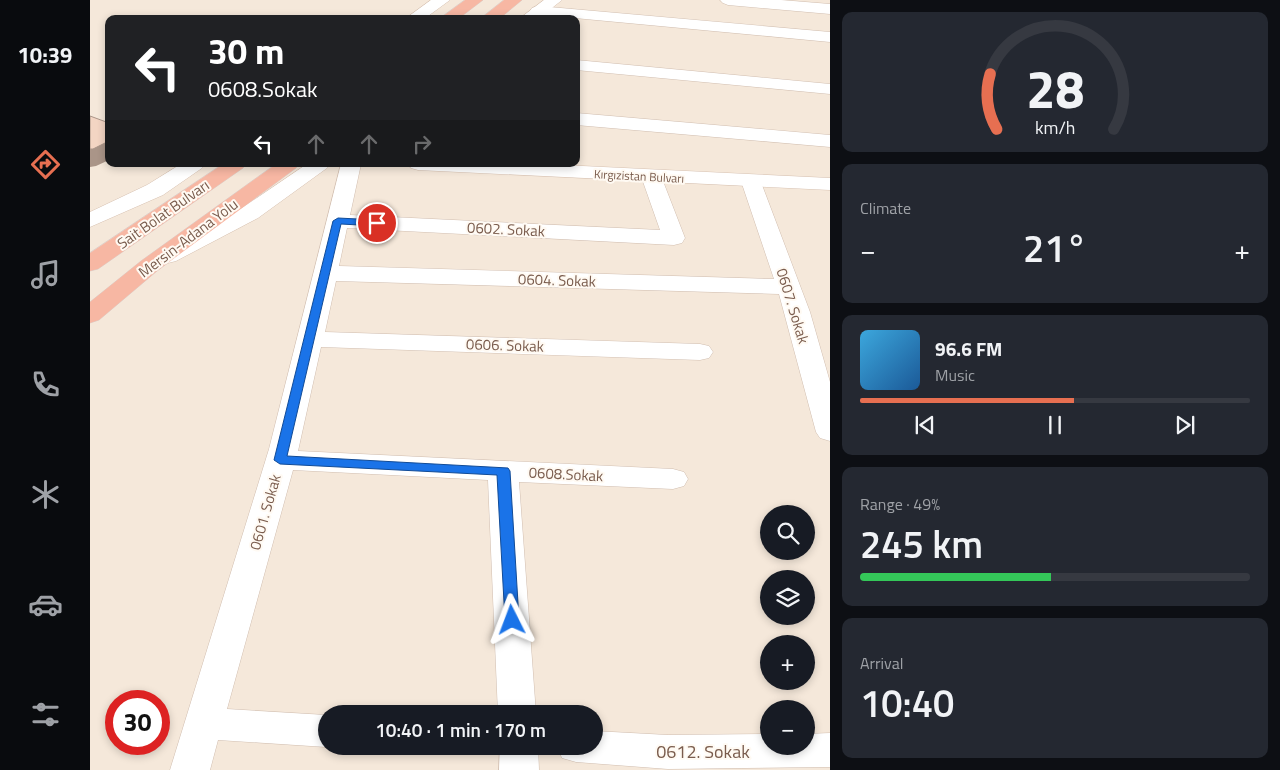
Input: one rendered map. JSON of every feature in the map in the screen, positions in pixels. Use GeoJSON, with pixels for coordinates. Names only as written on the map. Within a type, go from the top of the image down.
{"type":"FeatureCollection","features":[{"type":"Feature","properties":{"kind":"highway"},"geometry":{"type":"LineString","coordinates":[[453,15],[475,0]]}},
{"type":"Feature","properties":{"kind":"highway"},"geometry":{"type":"LineString","coordinates":[[493,15],[514,0]]}},
{"type":"Feature","properties":{"kind":"highway","name":"Sait Bolat Bulvarı"},"geometry":{"type":"LineString","coordinates":[[90,264],[232,167]]}},
{"type":"Feature","properties":{"kind":"highway","name":"Mersin-Adana Yolu"},"geometry":{"type":"LineString","coordinates":[[90,315],[148,266],[285,167]]}},
{"type":"Feature","properties":{"kind":"street"},"geometry":{"type":"LineString","coordinates":[[419,15],[442,0]]}},
{"type":"Feature","properties":{"kind":"street"},"geometry":{"type":"LineString","coordinates":[[533,15],[554,0]]}},
{"type":"Feature","properties":{"kind":"street"},"geometry":{"type":"LineString","coordinates":[[728,0],[830,9]]}},
{"type":"Feature","properties":{"kind":"street"},"geometry":{"type":"LineString","coordinates":[[580,18],[830,37]]}},
{"type":"Feature","properties":{"kind":"street"},"geometry":{"type":"LineString","coordinates":[[580,65],[830,88]]}},
{"type":"Feature","properties":{"kind":"street"},"geometry":{"type":"LineString","coordinates":[[580,119],[830,141]]}},
{"type":"Feature","properties":{"kind":"street"},"geometry":{"type":"LineString","coordinates":[[90,220],[155,190],[190,167]]}},
{"type":"Feature","properties":{"kind":"street"},"geometry":{"type":"LineString","coordinates":[[148,266],[250,213],[316,167]]}},
{"type":"Feature","properties":{"kind":"street","name":"0601. Sokak"},"geometry":{"type":"LineString","coordinates":[[190,770],[280,460],[350,167]]}},
{"type":"Feature","properties":{"kind":"street","name":"Kırgızistan Bulvarı"},"geometry":{"type":"LineString","coordinates":[[476,167],[830,184]]}},
{"type":"Feature","properties":{"kind":"street","name":"0602. Sokak"},"geometry":{"type":"LineString","coordinates":[[338,221],[674,238],[651,176]]}},
{"type":"Feature","properties":{"kind":"street","name":"0607. Sokak"},"geometry":{"type":"LineString","coordinates":[[752,181],[788,287],[830,432]]}},
{"type":"Feature","properties":{"kind":"street","name":"0604. Sokak"},"geometry":{"type":"LineString","coordinates":[[325,274],[788,287]]}},
{"type":"Feature","properties":{"kind":"street","name":"0606. Sokak"},"geometry":{"type":"LineString","coordinates":[[310,339],[700,352]]}},
{"type":"Feature","properties":{"kind":"street","name":"0608.Sokak"},"geometry":{"type":"LineString","coordinates":[[280,460],[672,479]]}},
{"type":"Feature","properties":{"kind":"street"},"geometry":{"type":"LineString","coordinates":[[503,471],[516,705]]}},
{"type":"Feature","properties":{"kind":"street"},"geometry":{"type":"LineString","coordinates":[[204,723],[318,730]]}},
{"type":"Feature","properties":{"kind":"street","name":"0612. Sokak"},"geometry":{"type":"LineString","coordinates":[[603,748],[813,757]]}},
{"type":"Feature","properties":{"kind":"street"},"geometry":{"type":"LineString","coordinates":[[519,755],[519,770]]}},
{"type":"Feature","properties":{"kind":"shaded area"},"geometry":{"type":"Polygon","coordinates":[[[90,0],[830,0],[830,770],[90,770],[90,0]]]}},
{"type":"Feature","properties":{"kind":"building"},"geometry":{"type":"Polygon","coordinates":[[[90,116],[105,122],[105,143],[90,149],[90,116]]]}},
{"type":"Feature","properties":{"kind":"route"},"geometry":{"type":"LineString","coordinates":[[377,223],[338,221],[280,460],[503,471],[512,620]]}}]}
